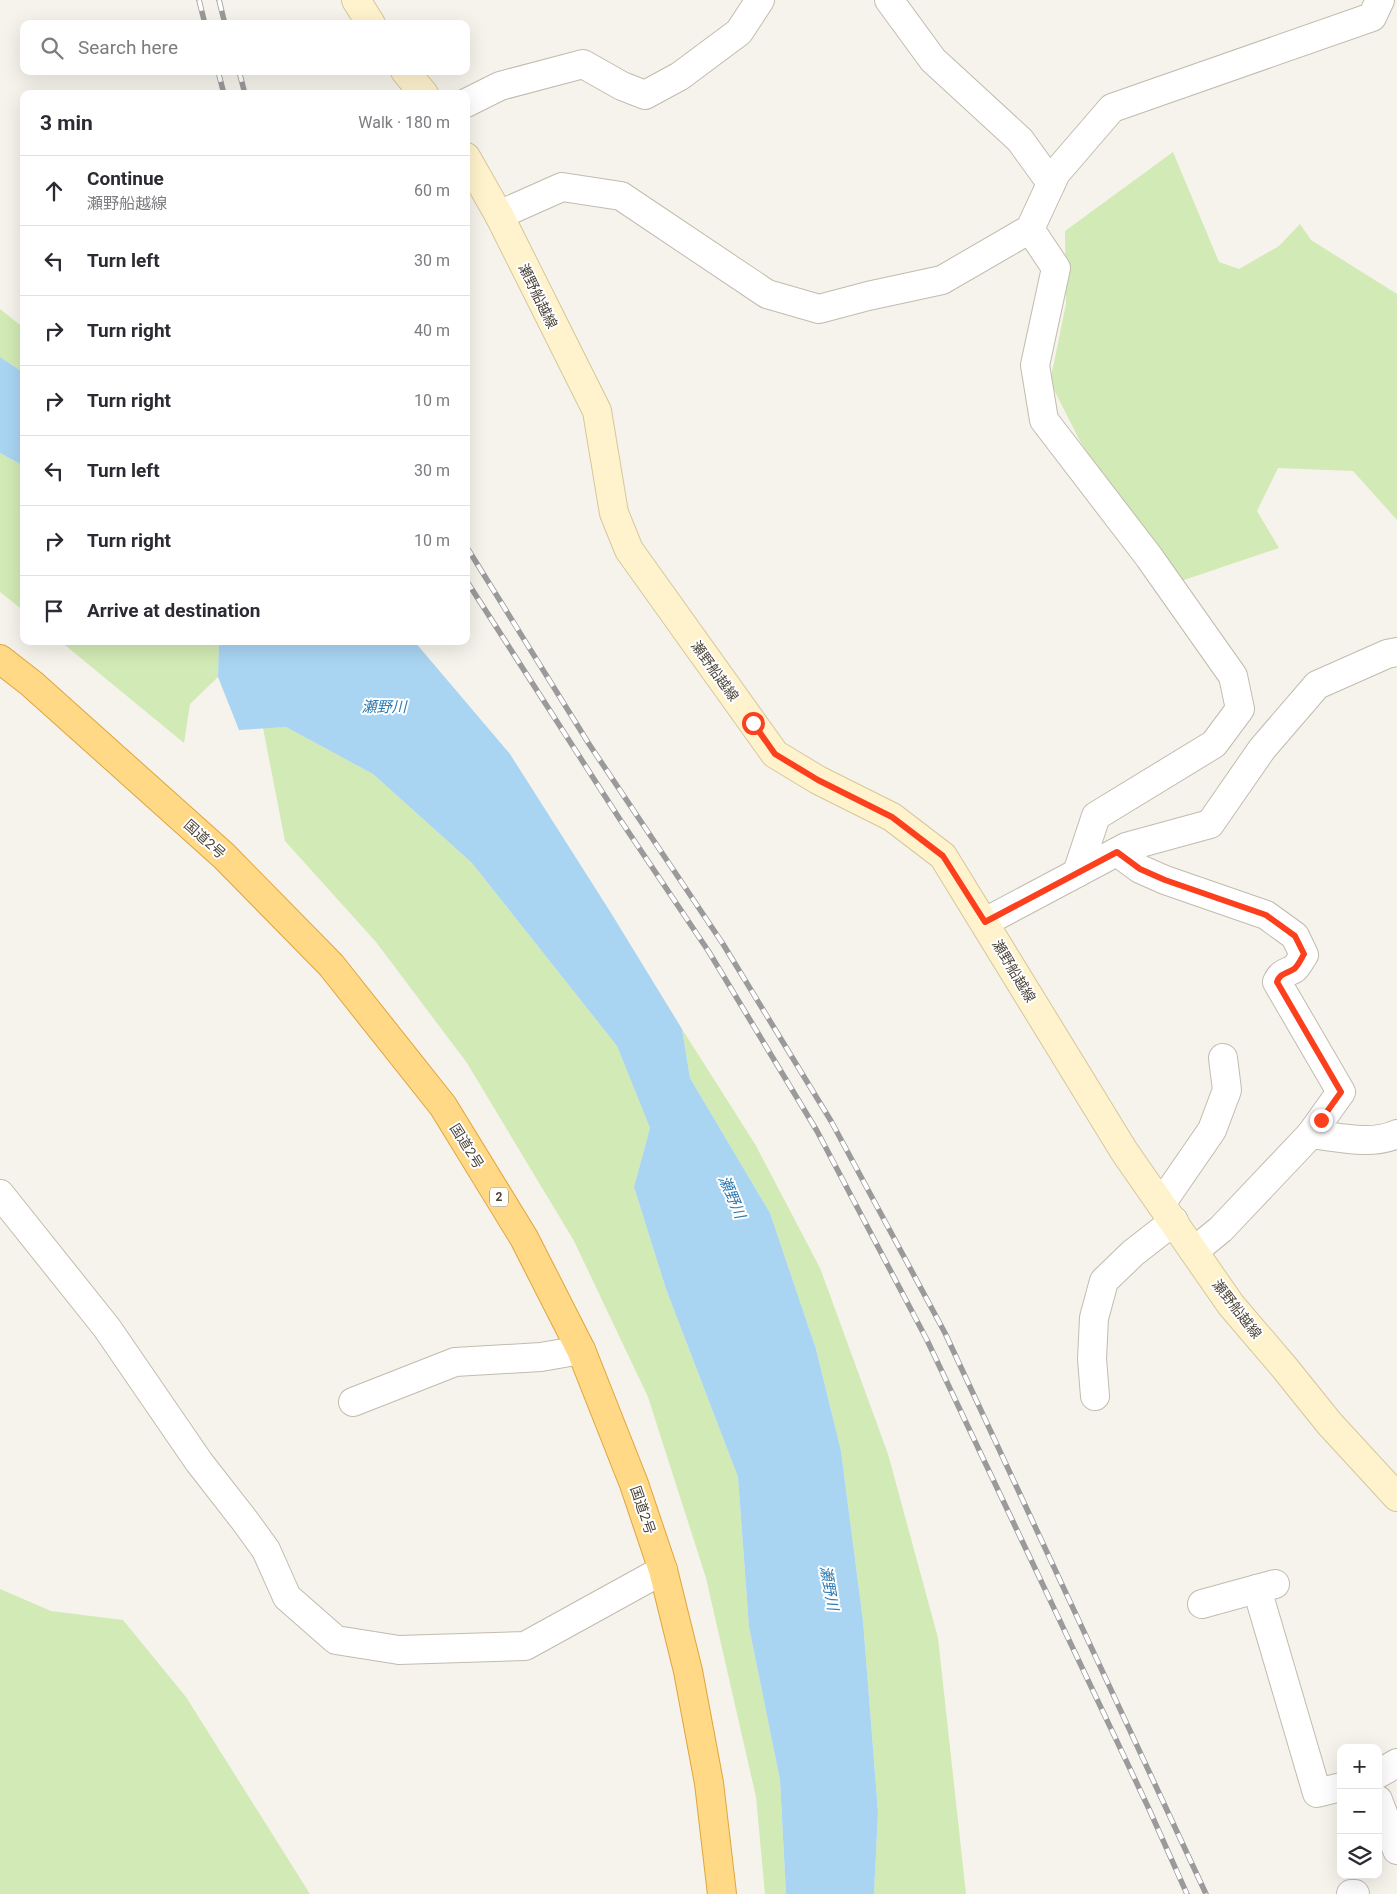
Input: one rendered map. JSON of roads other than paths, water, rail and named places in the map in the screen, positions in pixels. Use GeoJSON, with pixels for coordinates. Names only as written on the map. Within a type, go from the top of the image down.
{"type":"FeatureCollection","features":[{"type":"Feature","properties":{"kind":"highway","name":"国道2号"},"geometry":{"type":"LineString","coordinates":[[0,658],[32,684],[224,856],[332,964],[443,1106],[524,1238],[581,1350],[634,1484],[663,1570],[688,1671],[710,1783],[722,1894]]}},
{"type":"Feature","properties":{"kind":"main road"},"geometry":{"type":"LineString","coordinates":[[356,0],[368,20]]}},
{"type":"Feature","properties":{"kind":"main road"},"geometry":{"type":"LineString","coordinates":[[408,75],[421,90]]}},
{"type":"Feature","properties":{"kind":"main road","name":"瀬野船越線"},"geometry":{"type":"LineString","coordinates":[[470,164],[499,215],[597,411],[614,513],[629,550],[775,754],[818,780],[892,817],[943,856],[1124,1151],[1168,1212],[1230,1305],[1284,1367],[1329,1423],[1397,1497]]}},
{"type":"Feature","properties":{"kind":"street"},"geometry":{"type":"LineString","coordinates":[[470,101],[500,86],[583,64],[622,86],[645,95],[680,76],[739,32],[760,0]]}},
{"type":"Feature","properties":{"kind":"street"},"geometry":{"type":"LineString","coordinates":[[889,0],[933,60],[1020,140],[1052,183]]}},
{"type":"Feature","properties":{"kind":"street"},"geometry":{"type":"LineString","coordinates":[[499,215],[562,188],[622,196],[767,294],[819,309],[942,280],[1030,229],[1056,173],[1112,108],[1372,18],[1380,0]]}},
{"type":"Feature","properties":{"kind":"street"},"geometry":{"type":"LineString","coordinates":[[1030,229],[1056,268],[1035,365],[1044,420],[1149,557],[1233,676],[1240,710],[1214,744],[1096,816],[1078,873]]}},
{"type":"Feature","properties":{"kind":"street"},"geometry":{"type":"LineString","coordinates":[[985,922],[1126,847],[1210,824],[1262,749],[1317,685],[1387,654],[1397,652]]}},
{"type":"Feature","properties":{"kind":"street"},"geometry":{"type":"LineString","coordinates":[[1117,852],[1140,869],[1165,880],[1266,915],[1295,936],[1304,954],[1296,968],[1284,973],[1277,982],[1341,1092],[1311,1134],[1221,1229],[1194,1251]]}},
{"type":"Feature","properties":{"kind":"street"},"geometry":{"type":"LineString","coordinates":[[1095,1396],[1092,1359],[1094,1318],[1104,1281],[1133,1253],[1168,1212],[1212,1130],[1227,1090],[1223,1058]]}},
{"type":"Feature","properties":{"kind":"street"},"geometry":{"type":"LineString","coordinates":[[1311,1134],[1358,1140],[1391,1137],[1397,1134]]}},
{"type":"Feature","properties":{"kind":"street"},"geometry":{"type":"LineString","coordinates":[[0,1194],[107,1328],[199,1462],[245,1520],[266,1550],[286,1597],[336,1640],[398,1650],[525,1646],[663,1570]]}},
{"type":"Feature","properties":{"kind":"street"},"geometry":{"type":"LineString","coordinates":[[353,1402],[455,1362],[540,1357],[581,1350]]}},
{"type":"Feature","properties":{"kind":"street"},"geometry":{"type":"LineString","coordinates":[[1202,1604],[1266,1586],[1316,1793],[1337,1788]]}},
{"type":"Feature","properties":{"kind":"street"},"geometry":{"type":"LineString","coordinates":[[1382,1771],[1397,1762]]}},
{"type":"Feature","properties":{"kind":"street"},"geometry":{"type":"LineString","coordinates":[[1382,1811],[1397,1850]]}},
{"type":"Feature","properties":{"kind":"water"},"geometry":{"type":"Polygon","coordinates":[[[0,357],[20,370],[20,464],[0,453],[0,357]]]}},
{"type":"Feature","properties":{"kind":"water","name":"瀬野川"},"geometry":{"type":"Polygon","coordinates":[[[219,645],[417,645],[510,754],[682,1029],[690,1078],[770,1213],[816,1349],[841,1451],[863,1621],[878,1812],[874,1894],[786,1894],[780,1780],[749,1627],[738,1477],[666,1289],[634,1187],[650,1128],[617,1046],[472,863],[373,774],[286,727],[239,730],[218,677],[219,645]]]}},
{"type":"Feature","properties":{"kind":"railway"},"geometry":{"type":"LineString","coordinates":[[199,0],[204,20]]}},
{"type":"Feature","properties":{"kind":"railway"},"geometry":{"type":"LineString","coordinates":[[219,0],[224,20]]}},
{"type":"Feature","properties":{"kind":"railway"},"geometry":{"type":"LineString","coordinates":[[219,75],[223,90]]}},
{"type":"Feature","properties":{"kind":"railway"},"geometry":{"type":"LineString","coordinates":[[240,75],[244,90]]}},
{"type":"Feature","properties":{"kind":"railway"},"geometry":{"type":"LineString","coordinates":[[470,552],[589,744],[723,944],[831,1121],[945,1333],[1206,1894]]}},
{"type":"Feature","properties":{"kind":"railway"},"geometry":{"type":"LineString","coordinates":[[470,586],[619,818],[709,952],[817,1131],[927,1340],[1149,1809],[1187,1894]]}}]}
